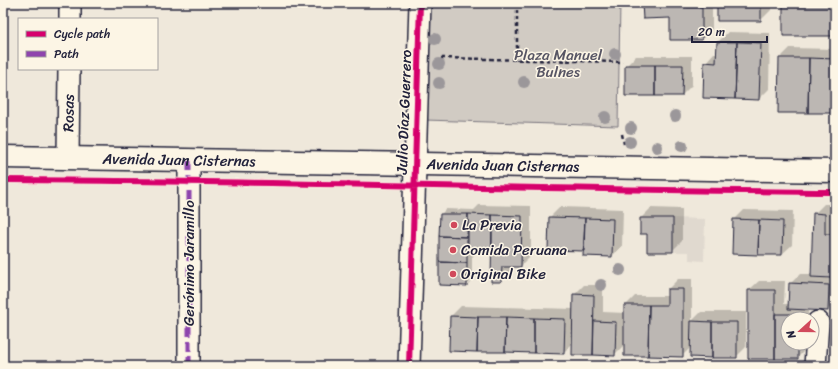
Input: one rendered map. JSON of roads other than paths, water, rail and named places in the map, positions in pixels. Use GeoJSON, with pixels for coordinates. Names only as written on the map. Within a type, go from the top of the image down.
{"type":"FeatureCollection","features":[{"type":"Feature","properties":{"kind":"main road","name":"Avenida Juan Cisternas"},"geometry":{"type":"LineString","coordinates":[[3,157],[835,171]]}},
{"type":"Feature","properties":{"kind":"street"},"geometry":{"type":"LineString","coordinates":[[70,3],[70,18]]}},
{"type":"Feature","properties":{"kind":"street","name":"Julio Díaz Guerrero"},"geometry":{"type":"LineString","coordinates":[[409,366],[420,3]]}},
{"type":"Feature","properties":{"kind":"street","name":"Rosas"},"geometry":{"type":"LineString","coordinates":[[68,157],[69,70]]}},
{"type":"Feature","properties":{"kind":"street","name":"Gerónimo Jaramillo"},"geometry":{"type":"LineString","coordinates":[[189,366],[190,160]]}},
{"type":"Feature","properties":{"kind":"street"},"geometry":{"type":"LineString","coordinates":[[815,366],[816,351]]}},
{"type":"Feature","properties":{"kind":"place","name":"La Previa"},"geometry":{"type":"Point","coordinates":[454,225]}},
{"type":"Feature","properties":{"kind":"place","name":"Comida Peruana"},"geometry":{"type":"Point","coordinates":[453,250]}},
{"type":"Feature","properties":{"kind":"place","name":"Original Bike"},"geometry":{"type":"Point","coordinates":[453,274]}},
{"type":"Feature","properties":{"kind":"park label","name":"Plaza Manuel Bulnes"},"geometry":{"type":"Point","coordinates":[558,64]}}]}
